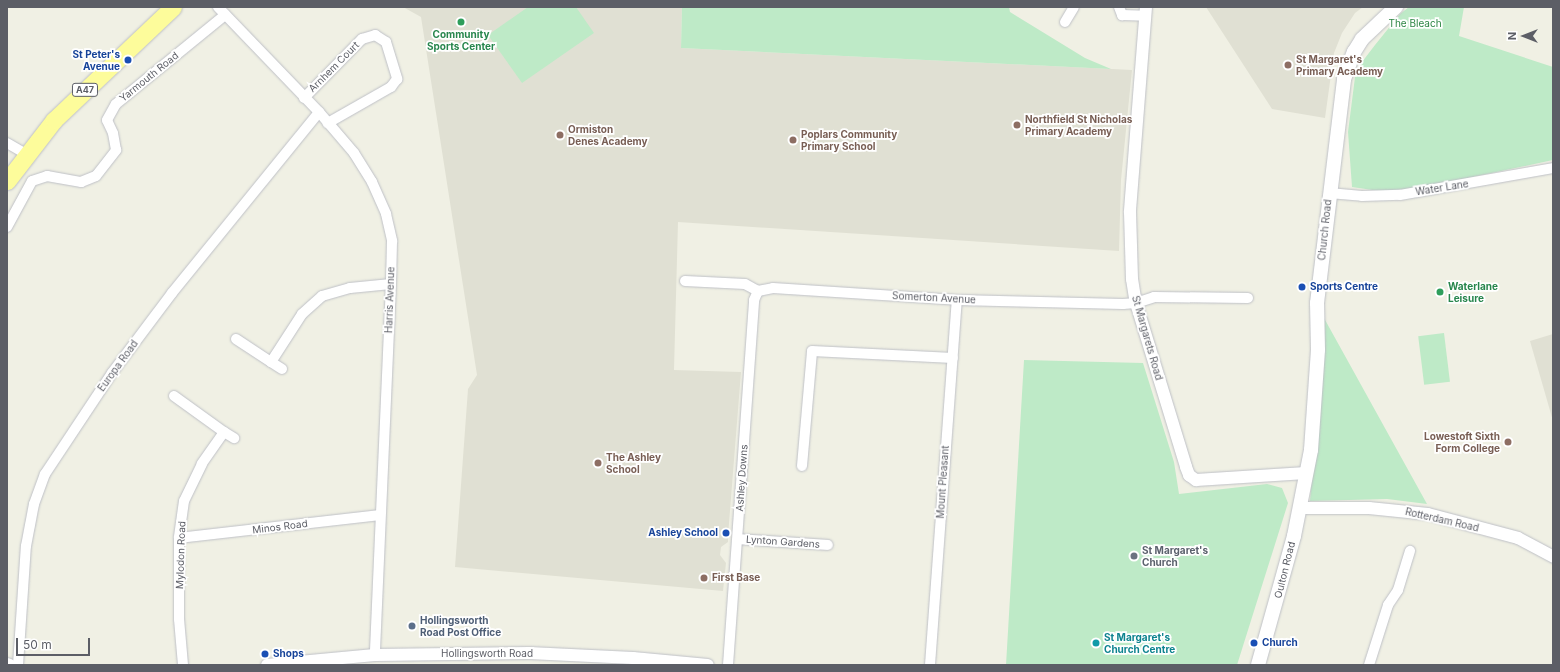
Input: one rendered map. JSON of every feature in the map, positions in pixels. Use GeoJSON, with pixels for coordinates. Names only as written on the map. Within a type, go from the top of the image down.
{"type":"FeatureCollection","features":[{"type":"Feature","properties":{"kind":"highway","name":"A47"},"geometry":{"type":"LineString","coordinates":[[7,181],[26,154],[54,120],[173,7]]}},
{"type":"Feature","properties":{"kind":"main road","name":"Church Road"},"geometry":{"type":"LineString","coordinates":[[1306,473],[1310,450],[1318,350],[1317,303],[1341,94],[1348,64],[1372,27],[1396,7]]}},
{"type":"Feature","properties":{"kind":"main road","name":"Oulton Road"},"geometry":{"type":"LineString","coordinates":[[1258,665],[1300,508],[1306,473]]}},
{"type":"Feature","properties":{"kind":"street"},"geometry":{"type":"LineString","coordinates":[[1065,22],[1074,7]]}},
{"type":"Feature","properties":{"kind":"street"},"geometry":{"type":"LineString","coordinates":[[1119,7],[1122,15],[1146,12]]}},
{"type":"Feature","properties":{"kind":"street","name":"Harris Avenue"},"geometry":{"type":"LineString","coordinates":[[222,11],[319,112],[354,153],[372,182],[386,214],[392,241],[380,514],[376,655]]}},
{"type":"Feature","properties":{"kind":"street","name":"Yarmouth Road"},"geometry":{"type":"LineString","coordinates":[[7,227],[32,181],[47,176],[81,182],[96,176],[116,150],[113,133],[107,120],[116,104],[222,11]]}},
{"type":"Feature","properties":{"kind":"street","name":"St Margarets Road"},"geometry":{"type":"LineString","coordinates":[[1146,12],[1130,212],[1130,250],[1136,303],[1189,475],[1196,480],[1214,480],[1306,473]]}},
{"type":"Feature","properties":{"kind":"street","name":"Arnhem Court"},"geometry":{"type":"LineString","coordinates":[[304,98],[362,39],[375,35],[386,42],[397,79],[391,87],[328,123]]}},
{"type":"Feature","properties":{"kind":"street","name":"Europa Road"},"geometry":{"type":"LineString","coordinates":[[18,665],[26,546],[34,504],[46,474],[61,447],[130,349],[319,112]]}},
{"type":"Feature","properties":{"kind":"street"},"geometry":{"type":"LineString","coordinates":[[7,143],[26,154]]}},
{"type":"Feature","properties":{"kind":"street","name":"Water Lane"},"geometry":{"type":"LineString","coordinates":[[1329,192],[1362,196],[1400,195],[1553,168]]}},
{"type":"Feature","properties":{"kind":"street","name":"Somerton Avenue"},"geometry":{"type":"LineString","coordinates":[[685,281],[745,284],[758,291],[773,288],[957,300],[1136,303],[1154,297],[1248,298]]}},
{"type":"Feature","properties":{"kind":"street"},"geometry":{"type":"LineString","coordinates":[[271,362],[302,314],[322,296],[350,288],[391,284]]}},
{"type":"Feature","properties":{"kind":"street","name":"Ashley Downs"},"geometry":{"type":"LineString","coordinates":[[728,665],[754,300],[758,291]]}},
{"type":"Feature","properties":{"kind":"street","name":"Mount Pleasant"},"geometry":{"type":"LineString","coordinates":[[930,665],[957,300]]}},
{"type":"Feature","properties":{"kind":"street"},"geometry":{"type":"LineString","coordinates":[[236,339],[282,369]]}},
{"type":"Feature","properties":{"kind":"street"},"geometry":{"type":"LineString","coordinates":[[802,466],[812,351],[952,358]]}},
{"type":"Feature","properties":{"kind":"street"},"geometry":{"type":"LineString","coordinates":[[174,396],[234,438]]}},
{"type":"Feature","properties":{"kind":"street","name":"Mylodon Road"},"geometry":{"type":"LineString","coordinates":[[183,665],[179,619],[179,538],[184,501],[202,464],[224,432]]}},
{"type":"Feature","properties":{"kind":"street","name":"Rotterdam Road"},"geometry":{"type":"LineString","coordinates":[[1300,508],[1369,508],[1428,514],[1518,538],[1553,558]]}},
{"type":"Feature","properties":{"kind":"street","name":"Minos Road"},"geometry":{"type":"LineString","coordinates":[[179,538],[380,514]]}},
{"type":"Feature","properties":{"kind":"street","name":"Lynton Gardens"},"geometry":{"type":"LineString","coordinates":[[738,539],[828,545]]}},
{"type":"Feature","properties":{"kind":"street"},"geometry":{"type":"LineString","coordinates":[[1369,665],[1388,605],[1398,590],[1410,551]]}},
{"type":"Feature","properties":{"kind":"street","name":"Hollingsworth Road"},"geometry":{"type":"LineString","coordinates":[[267,665],[357,661],[376,655],[530,653],[702,665]]}},
{"type":"Feature","properties":{"kind":"shaded area"},"geometry":{"type":"Polygon","coordinates":[[[403,7],[682,7],[681,48],[1132,70],[1121,180],[1119,251],[678,222],[674,370],[741,372],[728,542],[721,547],[720,555],[726,563],[723,591],[455,567],[468,389],[477,375],[421,17],[403,7]]]}},
{"type":"Feature","properties":{"kind":"shaded area","name":"St Margaret's Primary Academy"},"geometry":{"type":"Polygon","coordinates":[[[1206,7],[1363,7],[1355,13],[1342,33],[1334,53],[1325,118],[1272,109],[1206,7]]]}},
{"type":"Feature","properties":{"kind":"shaded area"},"geometry":{"type":"Polygon","coordinates":[[[1553,334],[1553,421],[1530,341],[1553,334]]]}},
{"type":"Feature","properties":{"kind":"green space"},"geometry":{"type":"Polygon","coordinates":[[[528,7],[576,7],[594,33],[522,83],[488,35],[528,7]]]}},
{"type":"Feature","properties":{"kind":"green space"},"geometry":{"type":"Polygon","coordinates":[[[682,7],[1009,7],[1010,12],[1085,58],[1111,69],[681,48],[682,7]]]}},
{"type":"Feature","properties":{"kind":"green space","name":"The Bleach"},"geometry":{"type":"Polygon","coordinates":[[[1409,7],[1464,7],[1459,36],[1553,67],[1553,160],[1411,190],[1386,192],[1352,187],[1348,132],[1355,77],[1362,62],[1375,45],[1400,14],[1409,7]]]}},
{"type":"Feature","properties":{"kind":"green space"},"geometry":{"type":"Polygon","coordinates":[[[1324,318],[1427,504],[1387,499],[1310,501],[1324,318]]]}},
{"type":"Feature","properties":{"kind":"green space"},"geometry":{"type":"Polygon","coordinates":[[[1444,333],[1450,382],[1424,385],[1418,336],[1444,333]]]}},
{"type":"Feature","properties":{"kind":"green space"},"geometry":{"type":"Polygon","coordinates":[[[1024,360],[1143,363],[1174,462],[1179,494],[1267,484],[1282,488],[1288,503],[1237,665],[1006,665],[1024,360]]]}},
{"type":"Feature","properties":{"kind":"place","name":"Community Sports Center"},"geometry":{"type":"Point","coordinates":[461,22]}},
{"type":"Feature","properties":{"kind":"place","name":"St Peter's Avenue"},"geometry":{"type":"Point","coordinates":[128,60]}},
{"type":"Feature","properties":{"kind":"place","name":"St Margaret's Primary Academy"},"geometry":{"type":"Point","coordinates":[1288,65]}},
{"type":"Feature","properties":{"kind":"place","name":"Northfield St Nicholas Primary Academy"},"geometry":{"type":"Point","coordinates":[1017,125]}},
{"type":"Feature","properties":{"kind":"place","name":"Ormiston Denes Academy"},"geometry":{"type":"Point","coordinates":[560,135]}},
{"type":"Feature","properties":{"kind":"place","name":"Poplars Community Primary School"},"geometry":{"type":"Point","coordinates":[793,140]}},
{"type":"Feature","properties":{"kind":"place","name":"Sports Centre"},"geometry":{"type":"Point","coordinates":[1302,287]}},
{"type":"Feature","properties":{"kind":"place","name":"Waterlane Leisure"},"geometry":{"type":"Point","coordinates":[1440,292]}},
{"type":"Feature","properties":{"kind":"place","name":"Lowestoft Sixth Form College"},"geometry":{"type":"Point","coordinates":[1508,442]}},
{"type":"Feature","properties":{"kind":"place","name":"The Ashley School"},"geometry":{"type":"Point","coordinates":[598,463]}},
{"type":"Feature","properties":{"kind":"place","name":"Ashley School"},"geometry":{"type":"Point","coordinates":[726,533]}},
{"type":"Feature","properties":{"kind":"place","name":"St Margaret's Church"},"geometry":{"type":"Point","coordinates":[1134,556]}},
{"type":"Feature","properties":{"kind":"place","name":"First Base"},"geometry":{"type":"Point","coordinates":[704,578]}},
{"type":"Feature","properties":{"kind":"place","name":"Hollingsworth Road Post Office"},"geometry":{"type":"Point","coordinates":[412,626]}},
{"type":"Feature","properties":{"kind":"place","name":"St Margaret's Church Centre"},"geometry":{"type":"Point","coordinates":[1096,643]}},
{"type":"Feature","properties":{"kind":"place","name":"Church"},"geometry":{"type":"Point","coordinates":[1254,643]}},
{"type":"Feature","properties":{"kind":"place","name":"Shops"},"geometry":{"type":"Point","coordinates":[265,654]}}]}
